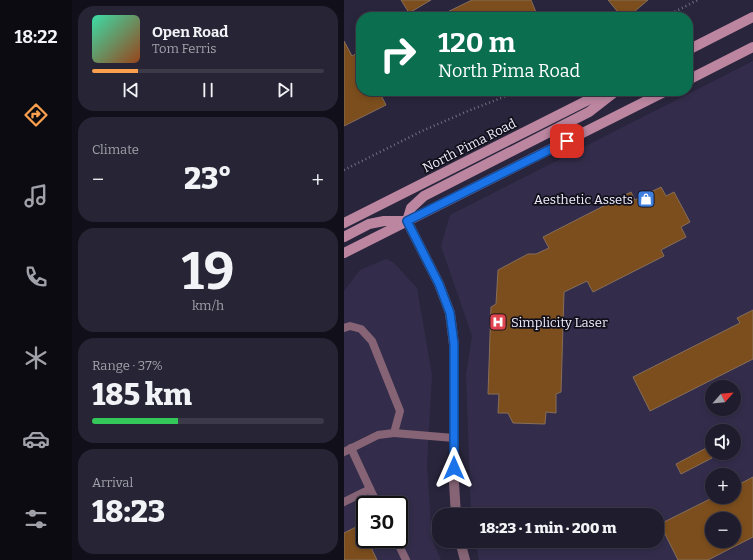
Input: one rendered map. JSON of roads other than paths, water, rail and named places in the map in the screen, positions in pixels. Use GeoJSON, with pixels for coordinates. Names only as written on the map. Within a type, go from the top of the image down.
{"type":"FeatureCollection","features":[{"type":"Feature","properties":{"kind":"main road"},"geometry":{"type":"LineString","coordinates":[[693,47],[753,17]]}},
{"type":"Feature","properties":{"kind":"main road"},"geometry":{"type":"LineString","coordinates":[[693,77],[753,47]]}},
{"type":"Feature","properties":{"kind":"main road","name":"North Pima Road"},"geometry":{"type":"LineString","coordinates":[[344,223],[596,96]]}},
{"type":"Feature","properties":{"kind":"main road"},"geometry":{"type":"LineString","coordinates":[[407,221],[411,208],[424,196],[590,112],[610,96]]}},
{"type":"Feature","properties":{"kind":"main road"},"geometry":{"type":"LineString","coordinates":[[344,253],[656,96]]}},
{"type":"Feature","properties":{"kind":"main road"},"geometry":{"type":"LineString","coordinates":[[344,237],[369,224],[407,221]]}},
{"type":"Feature","properties":{"kind":"street"},"geometry":{"type":"LineString","coordinates":[[407,221],[439,284],[450,313],[454,344],[456,508]]}},
{"type":"Feature","properties":{"kind":"street"},"geometry":{"type":"LineString","coordinates":[[462,548],[466,560]]}},
{"type":"Feature","properties":{"kind":"lane"},"geometry":{"type":"LineString","coordinates":[[344,328],[350,326],[361,329],[372,341],[400,411],[394,433]]}},
{"type":"Feature","properties":{"kind":"lane"},"geometry":{"type":"LineString","coordinates":[[374,496],[347,450],[378,435],[394,433],[454,438]]}},
{"type":"Feature","properties":{"kind":"lane"},"geometry":{"type":"LineString","coordinates":[[344,502],[370,488]]}},
{"type":"Feature","properties":{"kind":"lane"},"geometry":{"type":"LineString","coordinates":[[400,548],[406,560]]}},
{"type":"Feature","properties":{"kind":"place","name":"Aesthetic Assets"},"geometry":{"type":"Point","coordinates":[646,199]}},
{"type":"Feature","properties":{"kind":"place","name":"Simplicity Laser"},"geometry":{"type":"Point","coordinates":[498,322]}}]}
